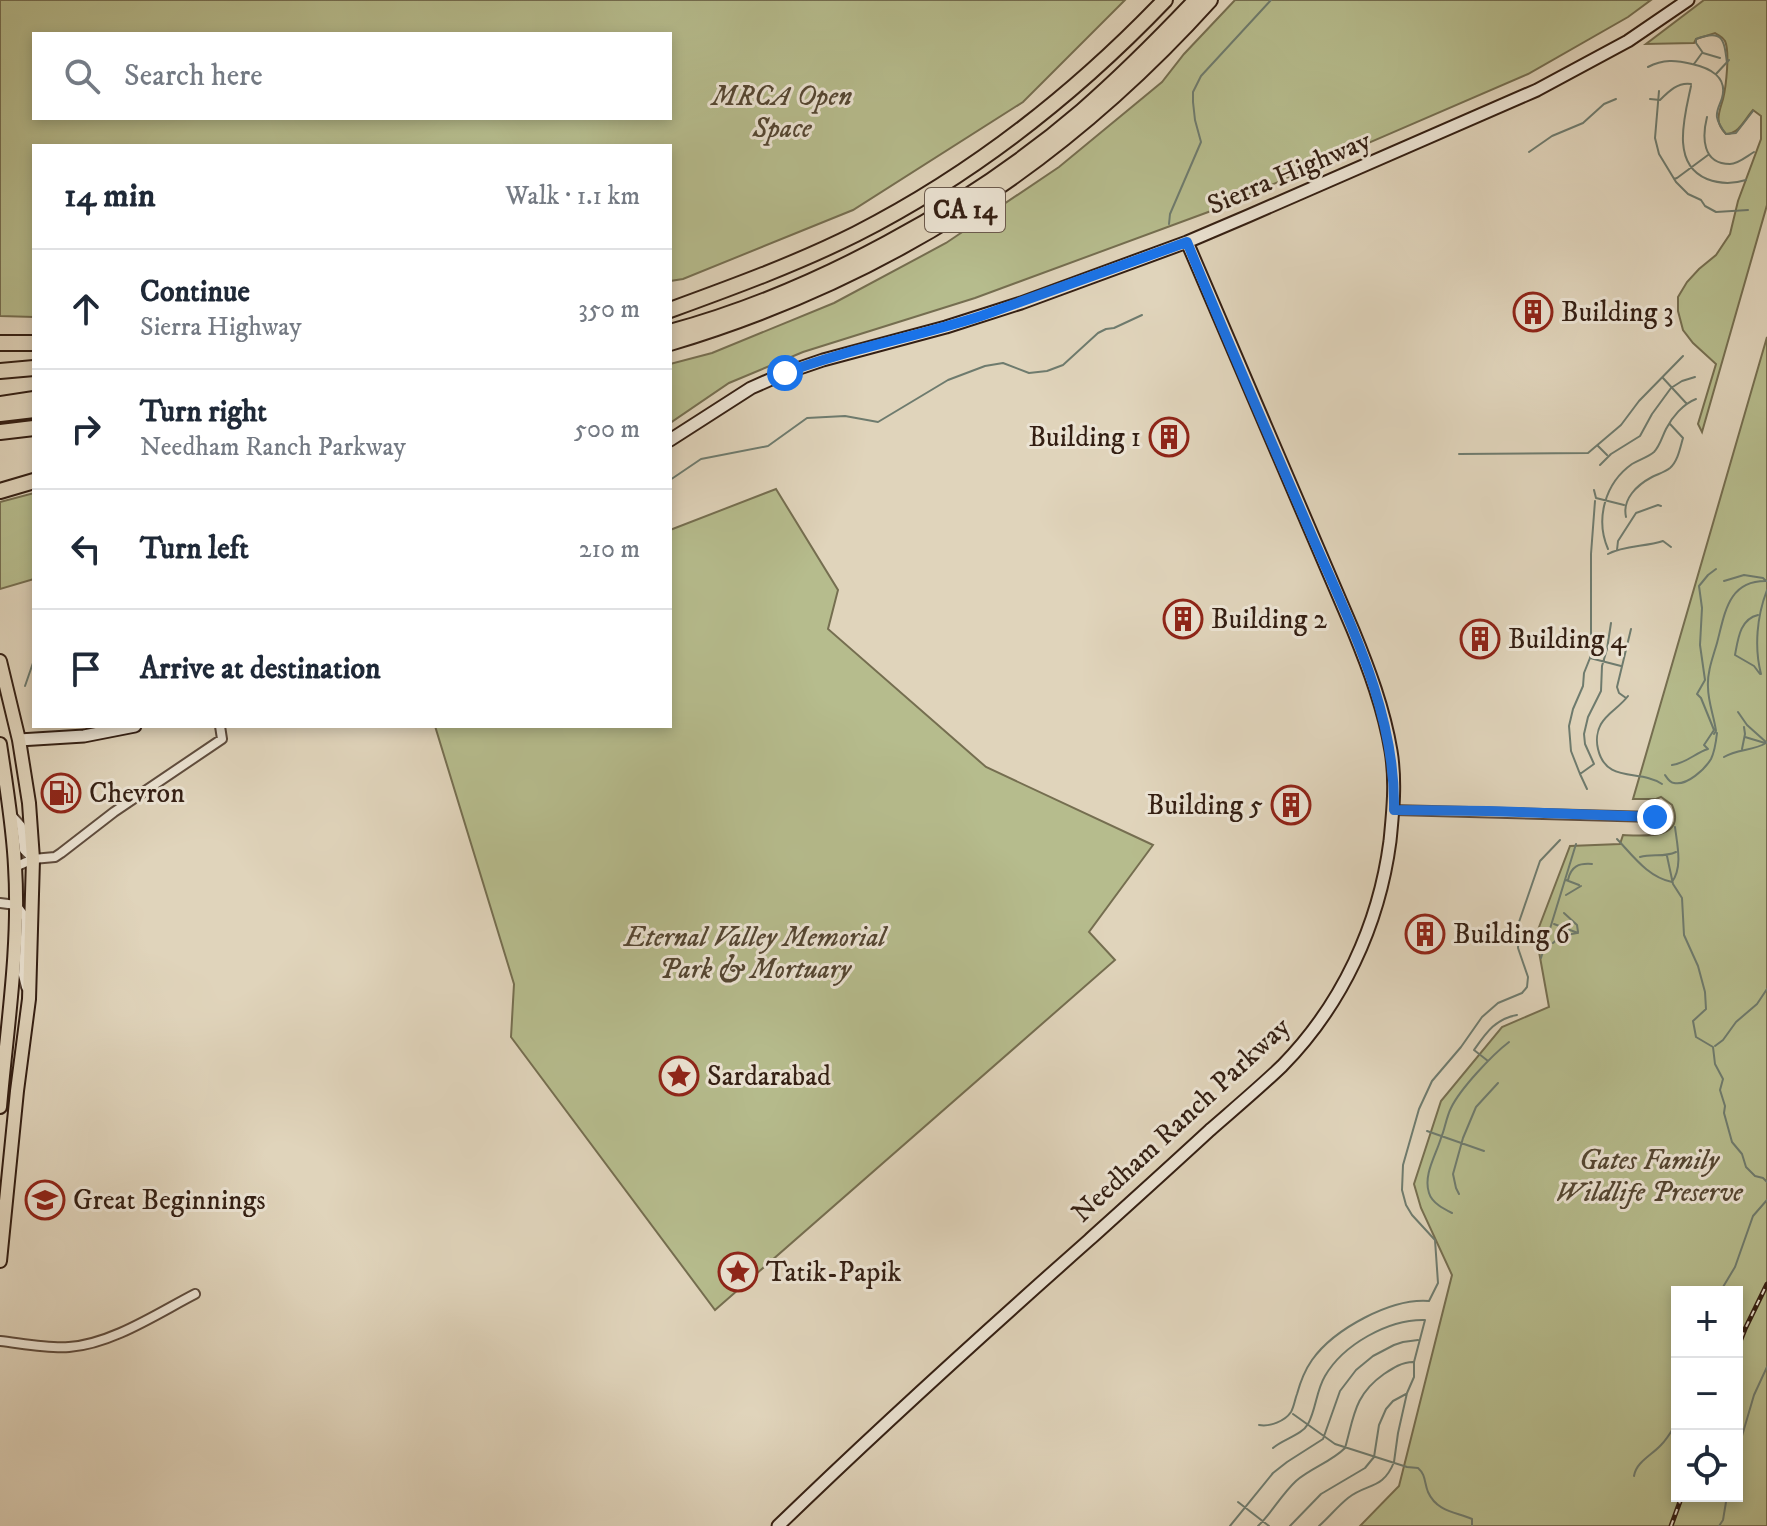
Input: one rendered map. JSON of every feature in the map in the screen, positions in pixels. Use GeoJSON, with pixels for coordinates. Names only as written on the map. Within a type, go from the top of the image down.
{"type":"FeatureCollection","features":[{"type":"Feature","properties":{"kind":"highway","name":"CA 14"},"geometry":{"type":"LineString","coordinates":[[672,309],[825,249],[947,182],[1005,142],[1067,93],[1165,0]]}},
{"type":"Feature","properties":{"kind":"highway"},"geometry":{"type":"LineString","coordinates":[[672,322],[796,277],[864,247],[946,201],[1014,155],[1070,110],[1116,69],[1184,0]]}},
{"type":"Feature","properties":{"kind":"highway"},"geometry":{"type":"LineString","coordinates":[[672,331],[745,307],[836,269],[890,242],[995,178],[1080,112],[1196,0]]}},
{"type":"Feature","properties":{"kind":"highway","name":"CA 14"},"geometry":{"type":"LineString","coordinates":[[672,342],[740,321],[804,295],[893,252],[965,210],[1025,169],[1109,101],[1210,0]]}},
{"type":"Feature","properties":{"kind":"highway"},"geometry":{"type":"LineString","coordinates":[[0,343],[32,343]]}},
{"type":"Feature","properties":{"kind":"highway"},"geometry":{"type":"LineString","coordinates":[[0,371],[32,368]]}},
{"type":"Feature","properties":{"kind":"highway"},"geometry":{"type":"LineString","coordinates":[[0,404],[32,399]]}},
{"type":"Feature","properties":{"kind":"highway"},"geometry":{"type":"LineString","coordinates":[[0,414],[32,410]]}},
{"type":"Feature","properties":{"kind":"highway"},"geometry":{"type":"LineString","coordinates":[[0,422],[32,418]]}},
{"type":"Feature","properties":{"kind":"highway"},"geometry":{"type":"LineString","coordinates":[[0,432],[32,428]]}},
{"type":"Feature","properties":{"kind":"highway"},"geometry":{"type":"LineString","coordinates":[[0,491],[32,482]]}},
{"type":"Feature","properties":{"kind":"main road"},"geometry":{"type":"LineString","coordinates":[[0,661],[19,740],[29,803],[33,859],[29,999],[2,1219],[0,1261]]}},
{"type":"Feature","properties":{"kind":"main road"},"geometry":{"type":"LineString","coordinates":[[0,1107],[16,905],[10,814],[0,742],[19,740]]}},
{"type":"Feature","properties":{"kind":"main road"},"geometry":{"type":"LineString","coordinates":[[0,1157],[0,1177]]}},
{"type":"Feature","properties":{"kind":"street","name":"Sierra Highway"},"geometry":{"type":"LineString","coordinates":[[672,439],[741,394],[785,373],[970,320],[1187,242],[1537,90],[1628,41],[1688,0]]}},
{"type":"Feature","properties":{"kind":"street","name":"Needham Ranch Parkway"},"geometry":{"type":"LineString","coordinates":[[778,1526],[990,1328],[1282,1065],[1325,1015],[1356,960],[1372,921],[1388,859],[1394,788],[1391,753],[1370,673],[1187,242]]}},
{"type":"Feature","properties":{"kind":"street"},"geometry":{"type":"LineString","coordinates":[[19,740],[84,736],[125,728]]}},
{"type":"Feature","properties":{"kind":"street"},"geometry":{"type":"LineString","coordinates":[[15,867],[33,859],[55,857],[61,853],[114,812],[222,739],[220,728]]}},
{"type":"Feature","properties":{"kind":"street"},"geometry":{"type":"LineString","coordinates":[[1394,810],[1655,817]]}},
{"type":"Feature","properties":{"kind":"street"},"geometry":{"type":"LineString","coordinates":[[10,814],[21,826],[24,850],[33,859]]}},
{"type":"Feature","properties":{"kind":"street"},"geometry":{"type":"LineString","coordinates":[[0,903],[16,905],[26,918],[23,975],[29,999]]}},
{"type":"Feature","properties":{"kind":"street"},"geometry":{"type":"LineString","coordinates":[[0,1341],[68,1347],[94,1342],[128,1329],[195,1294]]}},
{"type":"Feature","properties":{"kind":"green space","name":"MRCA Open Space"},"geometry":{"type":"Polygon","coordinates":[[[0,0],[1125,0],[1023,102],[853,210],[683,279],[672,281],[672,144],[32,144],[32,317],[0,316],[0,0]]]}},
{"type":"Feature","properties":{"kind":"green space"},"geometry":{"type":"Polygon","coordinates":[[[1235,0],[1651,0],[1628,17],[1528,74],[1211,211],[975,298],[803,352],[729,383],[672,422],[672,363],[712,353],[834,303],[946,243],[1059,167],[1162,82],[1235,0]]]}},
{"type":"Feature","properties":{"kind":"green space"},"geometry":{"type":"Polygon","coordinates":[[[1704,0],[1767,0],[1767,205],[1702,432],[1698,424],[1716,364],[1683,330],[1678,297],[1687,282],[1716,255],[1730,234],[1738,201],[1761,139],[1761,116],[1753,110],[1731,133],[1726,134],[1720,125],[1718,117],[1725,86],[1727,53],[1725,41],[1715,33],[1696,39],[1694,43],[1646,44],[1704,0]]]}},
{"type":"Feature","properties":{"kind":"green space","name":"Gates Family Wildlife Preserve"},"geometry":{"type":"Polygon","coordinates":[[[1767,337],[1767,1526],[1360,1526],[1399,1486],[1452,1275],[1421,1208],[1414,1184],[1441,1101],[1502,1027],[1549,1007],[1536,935],[1570,846],[1620,844],[1623,835],[1652,835],[1669,830],[1674,825],[1672,805],[1661,797],[1633,799],[1767,337]]]}},
{"type":"Feature","properties":{"kind":"green space","name":"Eternal Valley Memorial Park & Mortuary"},"geometry":{"type":"Polygon","coordinates":[[[776,489],[838,590],[828,629],[986,767],[1153,845],[1089,932],[1115,960],[715,1310],[511,1037],[514,984],[436,728],[672,728],[672,529],[776,489]]]}},
{"type":"Feature","properties":{"kind":"green space"},"geometry":{"type":"Polygon","coordinates":[[[32,494],[32,580],[0,589],[0,502],[32,494]]]}},
{"type":"Feature","properties":{"kind":"waterway"},"geometry":{"type":"LineString","coordinates":[[1169,224],[1170,214],[1201,142],[1195,120],[1193,92],[1201,76],[1271,0]]}},
{"type":"Feature","properties":{"kind":"waterway"},"geometry":{"type":"LineString","coordinates":[[1720,58],[1703,53],[1696,39],[1712,35],[1720,38],[1727,63]]}},
{"type":"Feature","properties":{"kind":"waterway"},"geometry":{"type":"LineString","coordinates":[[1694,64],[1702,53]]}},
{"type":"Feature","properties":{"kind":"waterway"},"geometry":{"type":"LineString","coordinates":[[1716,74],[1729,60]]}},
{"type":"Feature","properties":{"kind":"waterway"},"geometry":{"type":"LineString","coordinates":[[1648,67],[1664,61],[1680,62],[1705,68],[1716,75],[1723,91],[1717,117],[1726,134],[1736,133],[1753,111]]}},
{"type":"Feature","properties":{"kind":"waterway"},"geometry":{"type":"LineString","coordinates":[[1650,99],[1660,100],[1670,90],[1691,84]]}},
{"type":"Feature","properties":{"kind":"waterway"},"geometry":{"type":"LineString","coordinates":[[1691,86],[1683,138],[1688,162],[1695,172],[1712,181],[1726,183],[1746,180]]}},
{"type":"Feature","properties":{"kind":"waterway"},"geometry":{"type":"LineString","coordinates":[[1659,91],[1655,138],[1659,154],[1676,182],[1716,212],[1748,210]]}},
{"type":"Feature","properties":{"kind":"waterway"},"geometry":{"type":"LineString","coordinates":[[1529,152],[1552,136],[1583,123],[1604,104],[1616,99]]}},
{"type":"Feature","properties":{"kind":"waterway"},"geometry":{"type":"LineString","coordinates":[[1707,117],[1706,148],[1714,159],[1733,164],[1754,152]]}},
{"type":"Feature","properties":{"kind":"waterway"},"geometry":{"type":"LineString","coordinates":[[1674,179],[1708,155]]}},
{"type":"Feature","properties":{"kind":"waterway"},"geometry":{"type":"LineString","coordinates":[[672,479],[701,459],[768,446],[807,418],[845,416],[878,422],[948,380],[985,366],[1003,363],[1029,373],[1047,371],[1063,365],[1098,333],[1142,315]]}},
{"type":"Feature","properties":{"kind":"waterway"},"geometry":{"type":"LineString","coordinates":[[1459,454],[1588,453],[1621,425],[1639,401],[1683,356]]}},
{"type":"Feature","properties":{"kind":"waterway"},"geometry":{"type":"LineString","coordinates":[[1600,465],[1611,454],[1640,436],[1671,388],[1695,377]]}},
{"type":"Feature","properties":{"kind":"waterway"},"geometry":{"type":"LineString","coordinates":[[1663,378],[1686,403]]}},
{"type":"Feature","properties":{"kind":"waterway"},"geometry":{"type":"LineString","coordinates":[[1608,549],[1602,526],[1609,491],[1632,464],[1654,452],[1668,424],[1696,399]]}},
{"type":"Feature","properties":{"kind":"waterway"},"geometry":{"type":"LineString","coordinates":[[1626,517],[1626,504],[1636,488],[1670,468],[1677,458],[1683,438],[1670,424]]}},
{"type":"Feature","properties":{"kind":"waterway"},"geometry":{"type":"LineString","coordinates":[[1598,446],[1607,455]]}},
{"type":"Feature","properties":{"kind":"waterway"},"geometry":{"type":"LineString","coordinates":[[1594,490],[1596,498],[1624,505]]}},
{"type":"Feature","properties":{"kind":"waterway"},"geometry":{"type":"LineString","coordinates":[[1580,774],[1571,751],[1569,726],[1590,658],[1595,501]]}},
{"type":"Feature","properties":{"kind":"waterway"},"geometry":{"type":"LineString","coordinates":[[1617,550],[1618,541],[1636,513],[1661,506]]}},
{"type":"Feature","properties":{"kind":"waterway"},"geometry":{"type":"LineString","coordinates":[[1608,554],[1663,541],[1671,547]]}},
{"type":"Feature","properties":{"kind":"waterway"},"geometry":{"type":"LineString","coordinates":[[1672,765],[1708,749],[1704,745],[1714,730],[1697,694],[1705,680],[1700,645],[1702,608],[1699,586],[1716,569]]}},
{"type":"Feature","properties":{"kind":"waterway"},"geometry":{"type":"LineString","coordinates":[[1724,581],[1744,575],[1766,581]]}},
{"type":"Feature","properties":{"kind":"waterway"},"geometry":{"type":"LineString","coordinates":[[1714,734],[1708,676],[1726,610],[1730,600],[1744,586],[1767,581]]}},
{"type":"Feature","properties":{"kind":"waterway"},"geometry":{"type":"LineString","coordinates":[[1761,674],[1758,632],[1767,590]]}},
{"type":"Feature","properties":{"kind":"waterway"},"geometry":{"type":"LineString","coordinates":[[1758,615],[1744,625],[1735,655],[1754,666],[1760,674]]}},
{"type":"Feature","properties":{"kind":"waterway"},"geometry":{"type":"LineString","coordinates":[[1587,789],[1580,774],[1594,764],[1584,734],[1588,717],[1601,691],[1602,666],[1611,623]]}},
{"type":"Feature","properties":{"kind":"waterway"},"geometry":{"type":"LineString","coordinates":[[1626,698],[1617,687],[1631,629]]}},
{"type":"Feature","properties":{"kind":"waterway"},"geometry":{"type":"LineString","coordinates":[[1590,658],[1621,666]]}},
{"type":"Feature","properties":{"kind":"waterway"},"geometry":{"type":"LineString","coordinates":[[25,686],[32,666]]}},
{"type":"Feature","properties":{"kind":"waterway"},"geometry":{"type":"LineString","coordinates":[[1628,696],[1600,727],[1597,743],[1602,760],[1616,772],[1662,784]]}},
{"type":"Feature","properties":{"kind":"waterway"},"geometry":{"type":"LineString","coordinates":[[1738,712],[1766,742]]}},
{"type":"Feature","properties":{"kind":"waterway"},"geometry":{"type":"LineString","coordinates":[[1742,749],[1744,727]]}},
{"type":"Feature","properties":{"kind":"waterway"},"geometry":{"type":"LineString","coordinates":[[1665,775],[1671,782],[1679,783],[1695,776],[1711,759],[1717,733]]}},
{"type":"Feature","properties":{"kind":"waterway"},"geometry":{"type":"LineString","coordinates":[[1745,737],[1765,743]]}},
{"type":"Feature","properties":{"kind":"waterway"},"geometry":{"type":"LineString","coordinates":[[1724,757],[1766,743]]}},
{"type":"Feature","properties":{"kind":"waterway"},"geometry":{"type":"LineString","coordinates":[[1617,839],[1649,871],[1672,882],[1678,862],[1675,827]]}},
{"type":"Feature","properties":{"kind":"waterway"},"geometry":{"type":"LineString","coordinates":[[1259,1425],[1281,1421],[1288,1415],[1309,1364],[1334,1337],[1381,1310],[1414,1301],[1429,1301],[1438,1283],[1435,1240],[1406,1205],[1402,1190],[1403,1165],[1419,1109],[1432,1081],[1482,1017],[1498,1003],[1522,993],[1527,987],[1528,977],[1518,948],[1519,922],[1540,861],[1560,840]]}},
{"type":"Feature","properties":{"kind":"waterway"},"geometry":{"type":"LineString","coordinates":[[1541,958],[1576,844]]}},
{"type":"Feature","properties":{"kind":"waterway"},"geometry":{"type":"LineString","coordinates":[[1640,857],[1676,852]]}},
{"type":"Feature","properties":{"kind":"waterway"},"geometry":{"type":"LineString","coordinates":[[1667,856],[1673,884],[1682,898],[1684,935],[1698,966],[1705,992],[1706,1009],[1693,1021],[1696,1037],[1713,1047],[1715,1064],[1723,1079],[1720,1090],[1732,1142],[1742,1154],[1746,1167],[1767,1182]]}},
{"type":"Feature","properties":{"kind":"waterway"},"geometry":{"type":"LineString","coordinates":[[1568,880],[1576,866],[1592,864]]}},
{"type":"Feature","properties":{"kind":"waterway"},"geometry":{"type":"LineString","coordinates":[[1566,880],[1579,885]]}},
{"type":"Feature","properties":{"kind":"waterway"},"geometry":{"type":"LineString","coordinates":[[1566,895],[1581,886]]}},
{"type":"Feature","properties":{"kind":"waterway"},"geometry":{"type":"LineString","coordinates":[[1564,913],[1577,925],[1578,932]]}},
{"type":"Feature","properties":{"kind":"waterway"},"geometry":{"type":"LineString","coordinates":[[1554,924],[1578,933]]}},
{"type":"Feature","properties":{"kind":"waterway"},"geometry":{"type":"LineString","coordinates":[[1553,943],[1561,936],[1577,933]]}},
{"type":"Feature","properties":{"kind":"waterway"},"geometry":{"type":"LineString","coordinates":[[1715,1046],[1757,1004],[1767,989]]}},
{"type":"Feature","properties":{"kind":"waterway"},"geometry":{"type":"LineString","coordinates":[[1488,1061],[1474,1050],[1497,1023],[1517,1015]]}},
{"type":"Feature","properties":{"kind":"waterway"},"geometry":{"type":"LineString","coordinates":[[1452,1213],[1431,1197],[1428,1186],[1431,1165],[1455,1100],[1509,1042]]}},
{"type":"Feature","properties":{"kind":"waterway"},"geometry":{"type":"LineString","coordinates":[[1459,1194],[1453,1174],[1463,1138],[1476,1107],[1498,1083]]}},
{"type":"Feature","properties":{"kind":"waterway"},"geometry":{"type":"LineString","coordinates":[[1427,1131],[1484,1151]]}},
{"type":"Feature","properties":{"kind":"waterway"},"geometry":{"type":"LineString","coordinates":[[1724,1286],[1735,1267],[1753,1216],[1767,1200]]}},
{"type":"Feature","properties":{"kind":"waterway"},"geometry":{"type":"LineString","coordinates":[[1273,1448],[1305,1428],[1311,1419],[1322,1382],[1343,1354],[1382,1329],[1425,1320],[1390,1471],[1380,1482],[1348,1498],[1319,1526]]}},
{"type":"Feature","properties":{"kind":"waterway"},"geometry":{"type":"LineString","coordinates":[[1230,1526],[1273,1473],[1323,1439],[1340,1391],[1356,1370],[1394,1345],[1418,1340]]}},
{"type":"Feature","properties":{"kind":"waterway"},"geometry":{"type":"LineString","coordinates":[[1258,1526],[1296,1481],[1345,1448],[1357,1407],[1374,1382],[1398,1366],[1413,1362]]}},
{"type":"Feature","properties":{"kind":"waterway"},"geometry":{"type":"LineString","coordinates":[[1743,1433],[1754,1395],[1767,1367]]}},
{"type":"Feature","properties":{"kind":"waterway"},"geometry":{"type":"LineString","coordinates":[[1290,1526],[1321,1494],[1365,1468],[1374,1457],[1379,1425],[1386,1409],[1406,1394]]}},
{"type":"Feature","properties":{"kind":"waterway"},"geometry":{"type":"LineString","coordinates":[[1293,1414],[1335,1444],[1418,1468],[1436,1504],[1472,1519],[1472,1526]]}},
{"type":"Feature","properties":{"kind":"waterway"},"geometry":{"type":"LineString","coordinates":[[1634,1476],[1638,1467],[1671,1430]]}},
{"type":"Feature","properties":{"kind":"waterway"},"geometry":{"type":"LineString","coordinates":[[1238,1502],[1269,1526]]}},
{"type":"Feature","properties":{"kind":"waterway"},"geometry":{"type":"LineString","coordinates":[[1719,1526],[1726,1502]]}},
{"type":"Feature","properties":{"kind":"railway"},"geometry":{"type":"LineString","coordinates":[[1743,1334],[1767,1284]]}},
{"type":"Feature","properties":{"kind":"railway"},"geometry":{"type":"LineString","coordinates":[[1671,1526],[1680,1502]]}},
{"type":"Feature","properties":{"kind":"place","name":"Building 3"},"geometry":{"type":"Point","coordinates":[1533,312]}},
{"type":"Feature","properties":{"kind":"place","name":"Building 1"},"geometry":{"type":"Point","coordinates":[1169,437]}},
{"type":"Feature","properties":{"kind":"place","name":"Building 2"},"geometry":{"type":"Point","coordinates":[1183,619]}},
{"type":"Feature","properties":{"kind":"place","name":"Building 4"},"geometry":{"type":"Point","coordinates":[1480,639]}},
{"type":"Feature","properties":{"kind":"place","name":"Chevron"},"geometry":{"type":"Point","coordinates":[61,793]}},
{"type":"Feature","properties":{"kind":"place","name":"Building 5"},"geometry":{"type":"Point","coordinates":[1291,805]}},
{"type":"Feature","properties":{"kind":"place","name":"Building 6"},"geometry":{"type":"Point","coordinates":[1425,934]}},
{"type":"Feature","properties":{"kind":"place","name":"Sardarabad"},"geometry":{"type":"Point","coordinates":[679,1076]}},
{"type":"Feature","properties":{"kind":"place","name":"Great Beginnings"},"geometry":{"type":"Point","coordinates":[45,1200]}},
{"type":"Feature","properties":{"kind":"place","name":"Tatik-Papik"},"geometry":{"type":"Point","coordinates":[738,1272]}},
{"type":"Feature","properties":{"kind":"route"},"geometry":{"type":"LineString","coordinates":[[785,373],[1021,303],[1187,242],[1370,673],[1391,753],[1394,810],[1655,817]]}}]}
